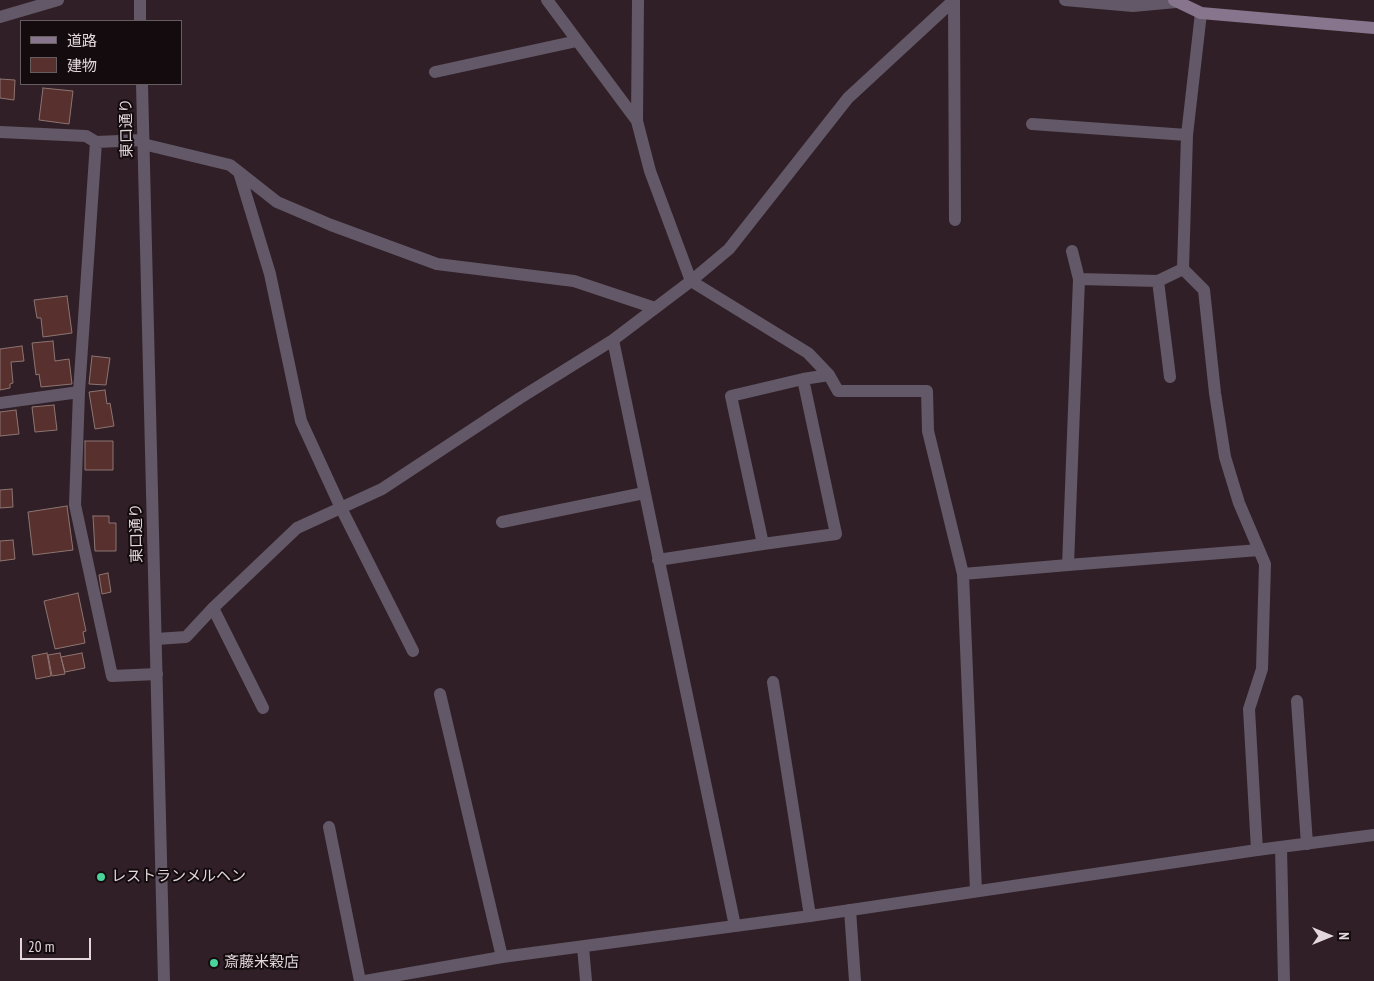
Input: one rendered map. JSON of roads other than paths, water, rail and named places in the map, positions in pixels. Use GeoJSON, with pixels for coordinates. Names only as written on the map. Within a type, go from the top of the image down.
{"type":"FeatureCollection","features":[{"type":"Feature","properties":{"kind":"main road"},"geometry":{"type":"LineString","coordinates":[[1175,1],[1201,13],[1374,28]]}},
{"type":"Feature","properties":{"kind":"street"},"geometry":{"type":"LineString","coordinates":[[0,17],[58,0]]}},
{"type":"Feature","properties":{"kind":"street"},"geometry":{"type":"LineString","coordinates":[[140,0],[140,20]]}},
{"type":"Feature","properties":{"kind":"street"},"geometry":{"type":"LineString","coordinates":[[547,0],[636,121]]}},
{"type":"Feature","properties":{"kind":"street"},"geometry":{"type":"LineString","coordinates":[[638,0],[636,121],[650,171],[691,281],[808,353],[829,375],[838,391],[928,391],[928,431],[963,574],[976,891]]}},
{"type":"Feature","properties":{"kind":"street"},"geometry":{"type":"LineString","coordinates":[[954,0],[954,220]]}},
{"type":"Feature","properties":{"kind":"street"},"geometry":{"type":"LineString","coordinates":[[156,639],[186,637],[213,608],[297,528],[382,489],[520,398],[613,340],[691,281],[730,249],[848,98],[954,0]]}},
{"type":"Feature","properties":{"kind":"street"},"geometry":{"type":"LineString","coordinates":[[1065,0],[1133,6],[1175,1]]}},
{"type":"Feature","properties":{"kind":"street"},"geometry":{"type":"LineString","coordinates":[[1201,13],[1187,135],[1183,269],[1204,290],[1215,394],[1225,457],[1239,503],[1265,564],[1262,669],[1249,710],[1257,850]]}},
{"type":"Feature","properties":{"kind":"street"},"geometry":{"type":"LineString","coordinates":[[435,72],[577,41]]}},
{"type":"Feature","properties":{"kind":"street","name":"東口通り"},"geometry":{"type":"LineString","coordinates":[[142,85],[164,981]]}},
{"type":"Feature","properties":{"kind":"street"},"geometry":{"type":"LineString","coordinates":[[1032,124],[1187,135]]}},
{"type":"Feature","properties":{"kind":"street"},"geometry":{"type":"LineString","coordinates":[[0,132],[86,136],[96,142],[143,142],[230,165],[277,202],[331,225],[436,264],[574,281],[655,308]]}},
{"type":"Feature","properties":{"kind":"street"},"geometry":{"type":"LineString","coordinates":[[96,142],[79,392],[75,505],[112,676],[157,674]]}},
{"type":"Feature","properties":{"kind":"street"},"geometry":{"type":"LineString","coordinates":[[239,172],[270,274],[301,421],[341,508],[413,651]]}},
{"type":"Feature","properties":{"kind":"street"},"geometry":{"type":"LineString","coordinates":[[1068,565],[1079,278],[1072,251]]}},
{"type":"Feature","properties":{"kind":"street"},"geometry":{"type":"LineString","coordinates":[[1079,278],[1158,281],[1183,269]]}},
{"type":"Feature","properties":{"kind":"street"},"geometry":{"type":"LineString","coordinates":[[1158,281],[1170,378]]}},
{"type":"Feature","properties":{"kind":"street"},"geometry":{"type":"LineString","coordinates":[[613,340],[734,926]]}},
{"type":"Feature","properties":{"kind":"street"},"geometry":{"type":"LineString","coordinates":[[763,544],[731,396],[803,379],[829,375]]}},
{"type":"Feature","properties":{"kind":"street"},"geometry":{"type":"LineString","coordinates":[[658,560],[836,534],[803,379]]}},
{"type":"Feature","properties":{"kind":"street"},"geometry":{"type":"LineString","coordinates":[[0,402],[79,392]]}},
{"type":"Feature","properties":{"kind":"street"},"geometry":{"type":"LineString","coordinates":[[502,522],[644,493]]}},
{"type":"Feature","properties":{"kind":"street"},"geometry":{"type":"LineString","coordinates":[[963,574],[1259,550]]}},
{"type":"Feature","properties":{"kind":"street"},"geometry":{"type":"LineString","coordinates":[[213,608],[263,708]]}},
{"type":"Feature","properties":{"kind":"street"},"geometry":{"type":"LineString","coordinates":[[773,682],[810,916]]}},
{"type":"Feature","properties":{"kind":"street"},"geometry":{"type":"LineString","coordinates":[[440,694],[502,956]]}},
{"type":"Feature","properties":{"kind":"street"},"geometry":{"type":"LineString","coordinates":[[1297,701],[1307,844]]}},
{"type":"Feature","properties":{"kind":"street"},"geometry":{"type":"LineString","coordinates":[[329,827],[360,981]]}},
{"type":"Feature","properties":{"kind":"street"},"geometry":{"type":"LineString","coordinates":[[365,981],[502,956],[583,947],[810,916],[1257,850],[1374,835]]}},
{"type":"Feature","properties":{"kind":"street"},"geometry":{"type":"LineString","coordinates":[[1281,847],[1284,981]]}},
{"type":"Feature","properties":{"kind":"street"},"geometry":{"type":"LineString","coordinates":[[850,910],[855,981]]}},
{"type":"Feature","properties":{"kind":"street"},"geometry":{"type":"LineString","coordinates":[[583,947],[586,981]]}},
{"type":"Feature","properties":{"kind":"place","name":"レストランメルヘン"},"geometry":{"type":"Point","coordinates":[101,877]}},
{"type":"Feature","properties":{"kind":"place","name":"斎藤米穀店"},"geometry":{"type":"Point","coordinates":[214,963]}}]}
